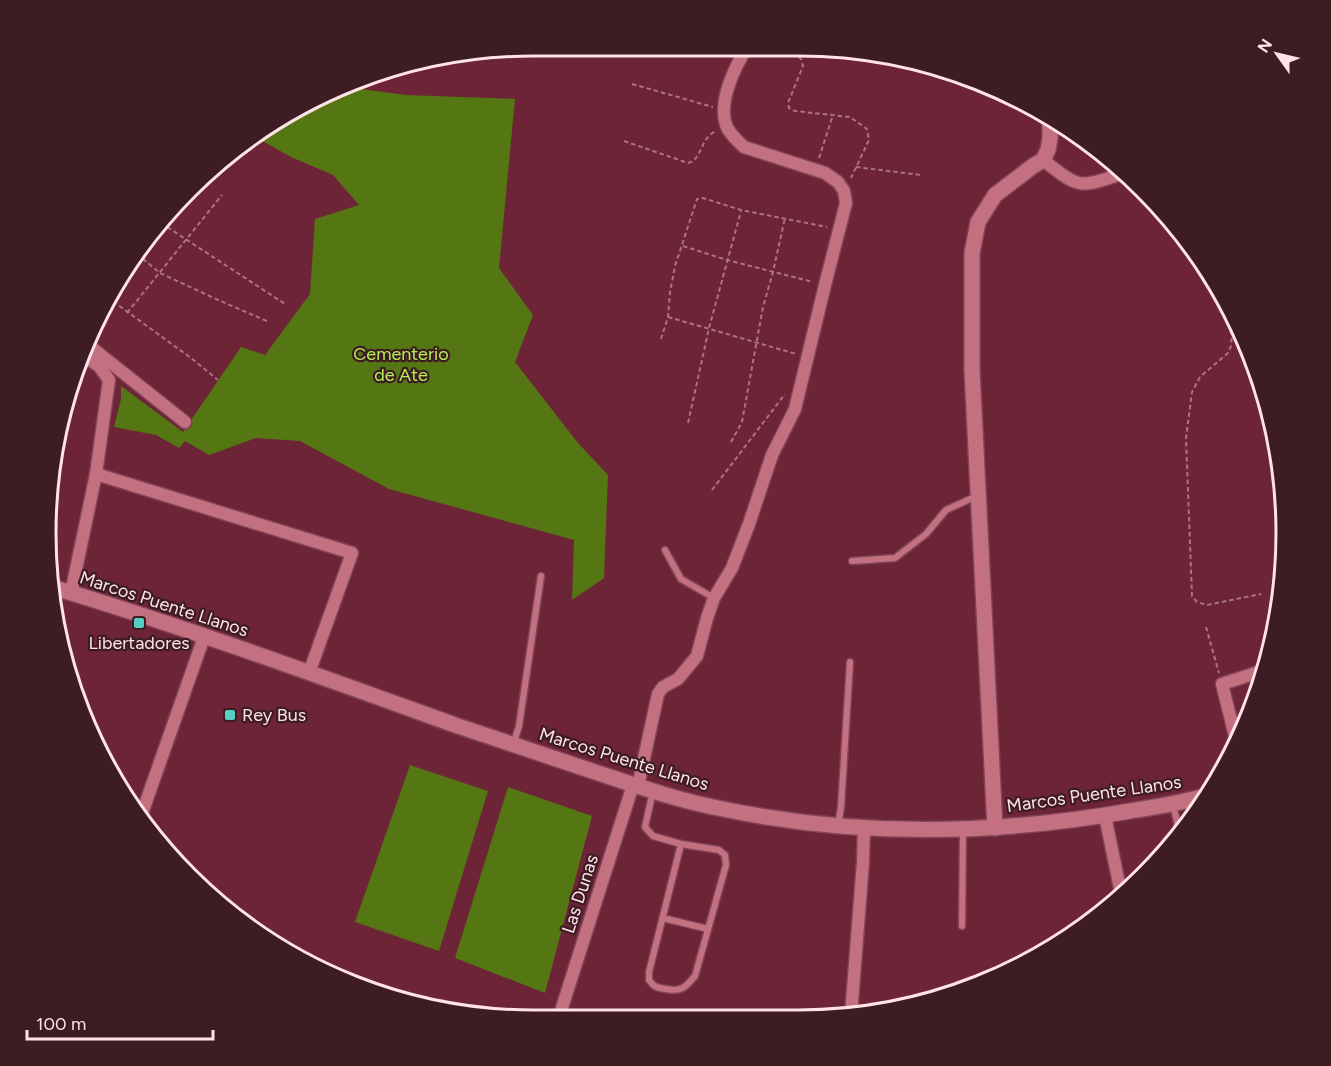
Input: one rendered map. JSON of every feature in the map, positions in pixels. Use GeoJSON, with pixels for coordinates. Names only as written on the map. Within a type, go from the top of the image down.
{"type":"FeatureCollection","features":[{"type":"Feature","properties":{"kind":"street"},"geometry":{"type":"LineString","coordinates":[[741,56],[729,84],[724,110],[727,126],[736,140],[744,147],[825,173],[838,182],[844,191]]}},
{"type":"Feature","properties":{"kind":"street"},"geometry":{"type":"LineString","coordinates":[[995,828],[972,370],[972,253],[978,222],[995,195],[1042,160],[1048,150],[1050,128]]}},
{"type":"Feature","properties":{"kind":"street"},"geometry":{"type":"LineString","coordinates":[[1042,160],[1079,183],[1087,184],[1114,175]]}},
{"type":"Feature","properties":{"kind":"street","name":"Las Dunas"},"geometry":{"type":"LineString","coordinates":[[561,1010],[635,785],[658,694],[663,687],[678,679],[696,656],[714,598],[732,568],[772,455],[795,410],[846,203],[844,191]]}},
{"type":"Feature","properties":{"kind":"street"},"geometry":{"type":"LineString","coordinates":[[93,349],[185,422]]}},
{"type":"Feature","properties":{"kind":"street"},"geometry":{"type":"LineString","coordinates":[[70,593],[96,474],[109,380],[99,366],[89,359]]}},
{"type":"Feature","properties":{"kind":"street"},"geometry":{"type":"LineString","coordinates":[[96,474],[352,553],[309,673]]}},
{"type":"Feature","properties":{"kind":"street","name":"Marcos Puente Llanos"},"geometry":{"type":"LineString","coordinates":[[59,589],[653,792],[707,806],[799,822],[913,830],[1046,824],[1193,802]]}},
{"type":"Feature","properties":{"kind":"street"},"geometry":{"type":"LineString","coordinates":[[144,809],[204,637]]}},
{"type":"Feature","properties":{"kind":"street"},"geometry":{"type":"LineString","coordinates":[[1234,728],[1222,684],[1254,674]]}},
{"type":"Feature","properties":{"kind":"street"},"geometry":{"type":"LineString","coordinates":[[1105,816],[1120,886]]}},
{"type":"Feature","properties":{"kind":"street"},"geometry":{"type":"LineString","coordinates":[[852,1007],[864,828]]}},
{"type":"Feature","properties":{"kind":"lane"},"geometry":{"type":"LineString","coordinates":[[852,561],[895,558],[926,534],[946,510],[979,497]]}},
{"type":"Feature","properties":{"kind":"lane"},"geometry":{"type":"LineString","coordinates":[[665,550],[681,579],[714,598]]}},
{"type":"Feature","properties":{"kind":"lane"},"geometry":{"type":"LineString","coordinates":[[513,745],[519,726],[541,576]]}},
{"type":"Feature","properties":{"kind":"lane"},"geometry":{"type":"LineString","coordinates":[[838,826],[850,662]]}},
{"type":"Feature","properties":{"kind":"lane"},"geometry":{"type":"LineString","coordinates":[[653,792],[645,827],[653,836],[681,844],[719,849],[725,855],[726,865],[695,976],[688,985],[676,991],[654,987],[649,980],[649,972],[681,844]]}},
{"type":"Feature","properties":{"kind":"lane"},"geometry":{"type":"LineString","coordinates":[[1173,803],[1179,821]]}},
{"type":"Feature","properties":{"kind":"lane"},"geometry":{"type":"LineString","coordinates":[[962,926],[963,829]]}},
{"type":"Feature","properties":{"kind":"lane"},"geometry":{"type":"LineString","coordinates":[[663,918],[708,929]]}},
{"type":"Feature","properties":{"kind":"path"},"geometry":{"type":"LineString","coordinates":[[798,56],[803,66],[788,103],[789,108],[795,111],[850,117],[867,129],[869,140],[844,191]]}},
{"type":"Feature","properties":{"kind":"path"},"geometry":{"type":"LineString","coordinates":[[632,84],[724,110]]}},
{"type":"Feature","properties":{"kind":"path"},"geometry":{"type":"LineString","coordinates":[[815,169],[833,115]]}},
{"type":"Feature","properties":{"kind":"path"},"geometry":{"type":"LineString","coordinates":[[624,141],[688,163],[697,158],[704,140],[711,132],[727,126]]}},
{"type":"Feature","properties":{"kind":"path"},"geometry":{"type":"LineString","coordinates":[[856,167],[921,175]]}},
{"type":"Feature","properties":{"kind":"path"},"geometry":{"type":"LineString","coordinates":[[127,313],[222,195]]}},
{"type":"Feature","properties":{"kind":"path"},"geometry":{"type":"LineString","coordinates":[[661,339],[668,317],[675,266],[697,199],[703,198],[741,210],[839,229]]}},
{"type":"Feature","properties":{"kind":"path"},"geometry":{"type":"LineString","coordinates":[[688,423],[709,328],[741,210]]}},
{"type":"Feature","properties":{"kind":"path"},"geometry":{"type":"LineString","coordinates":[[731,442],[742,422],[763,307],[774,272],[785,218]]}},
{"type":"Feature","properties":{"kind":"path"},"geometry":{"type":"LineString","coordinates":[[167,227],[285,304]]}},
{"type":"Feature","properties":{"kind":"path"},"geometry":{"type":"LineString","coordinates":[[682,245],[727,260],[825,285]]}},
{"type":"Feature","properties":{"kind":"path"},"geometry":{"type":"LineString","coordinates":[[143,259],[160,273],[268,322]]}},
{"type":"Feature","properties":{"kind":"path"},"geometry":{"type":"LineString","coordinates":[[114,303],[218,380]]}},
{"type":"Feature","properties":{"kind":"path"},"geometry":{"type":"LineString","coordinates":[[668,317],[808,358]]}},
{"type":"Feature","properties":{"kind":"path"},"geometry":{"type":"LineString","coordinates":[[1232,335],[1228,354],[1200,377],[1192,392],[1186,438],[1192,596],[1197,602],[1206,605],[1261,594]]}},
{"type":"Feature","properties":{"kind":"path"},"geometry":{"type":"LineString","coordinates":[[712,490],[790,387],[803,375]]}},
{"type":"Feature","properties":{"kind":"path"},"geometry":{"type":"LineString","coordinates":[[1206,627],[1222,684]]}},
{"type":"Feature","properties":{"kind":"green space","name":"Cementerio de Ate"},"geometry":{"type":"Polygon","coordinates":[[[359,89],[406,95],[515,99],[499,268],[533,315],[515,362],[578,443],[608,475],[604,578],[572,600],[574,540],[389,489],[300,441],[256,438],[209,455],[185,441],[179,448],[156,435],[114,427],[121,399],[121,386],[183,432],[241,347],[265,355],[310,294],[315,219],[359,205],[333,175],[291,157],[261,141],[294,119],[359,89]]]}},
{"type":"Feature","properties":{"kind":"green space"},"geometry":{"type":"Polygon","coordinates":[[[410,765],[488,791],[439,951],[355,922],[410,765]]]}},
{"type":"Feature","properties":{"kind":"green space"},"geometry":{"type":"Polygon","coordinates":[[[508,787],[592,816],[545,993],[455,958],[508,787]]]}},
{"type":"Feature","properties":{"kind":"place","name":"Libertadores"},"geometry":{"type":"Point","coordinates":[139,623]}},
{"type":"Feature","properties":{"kind":"place","name":"Rey Bus"},"geometry":{"type":"Point","coordinates":[230,715]}}]}
